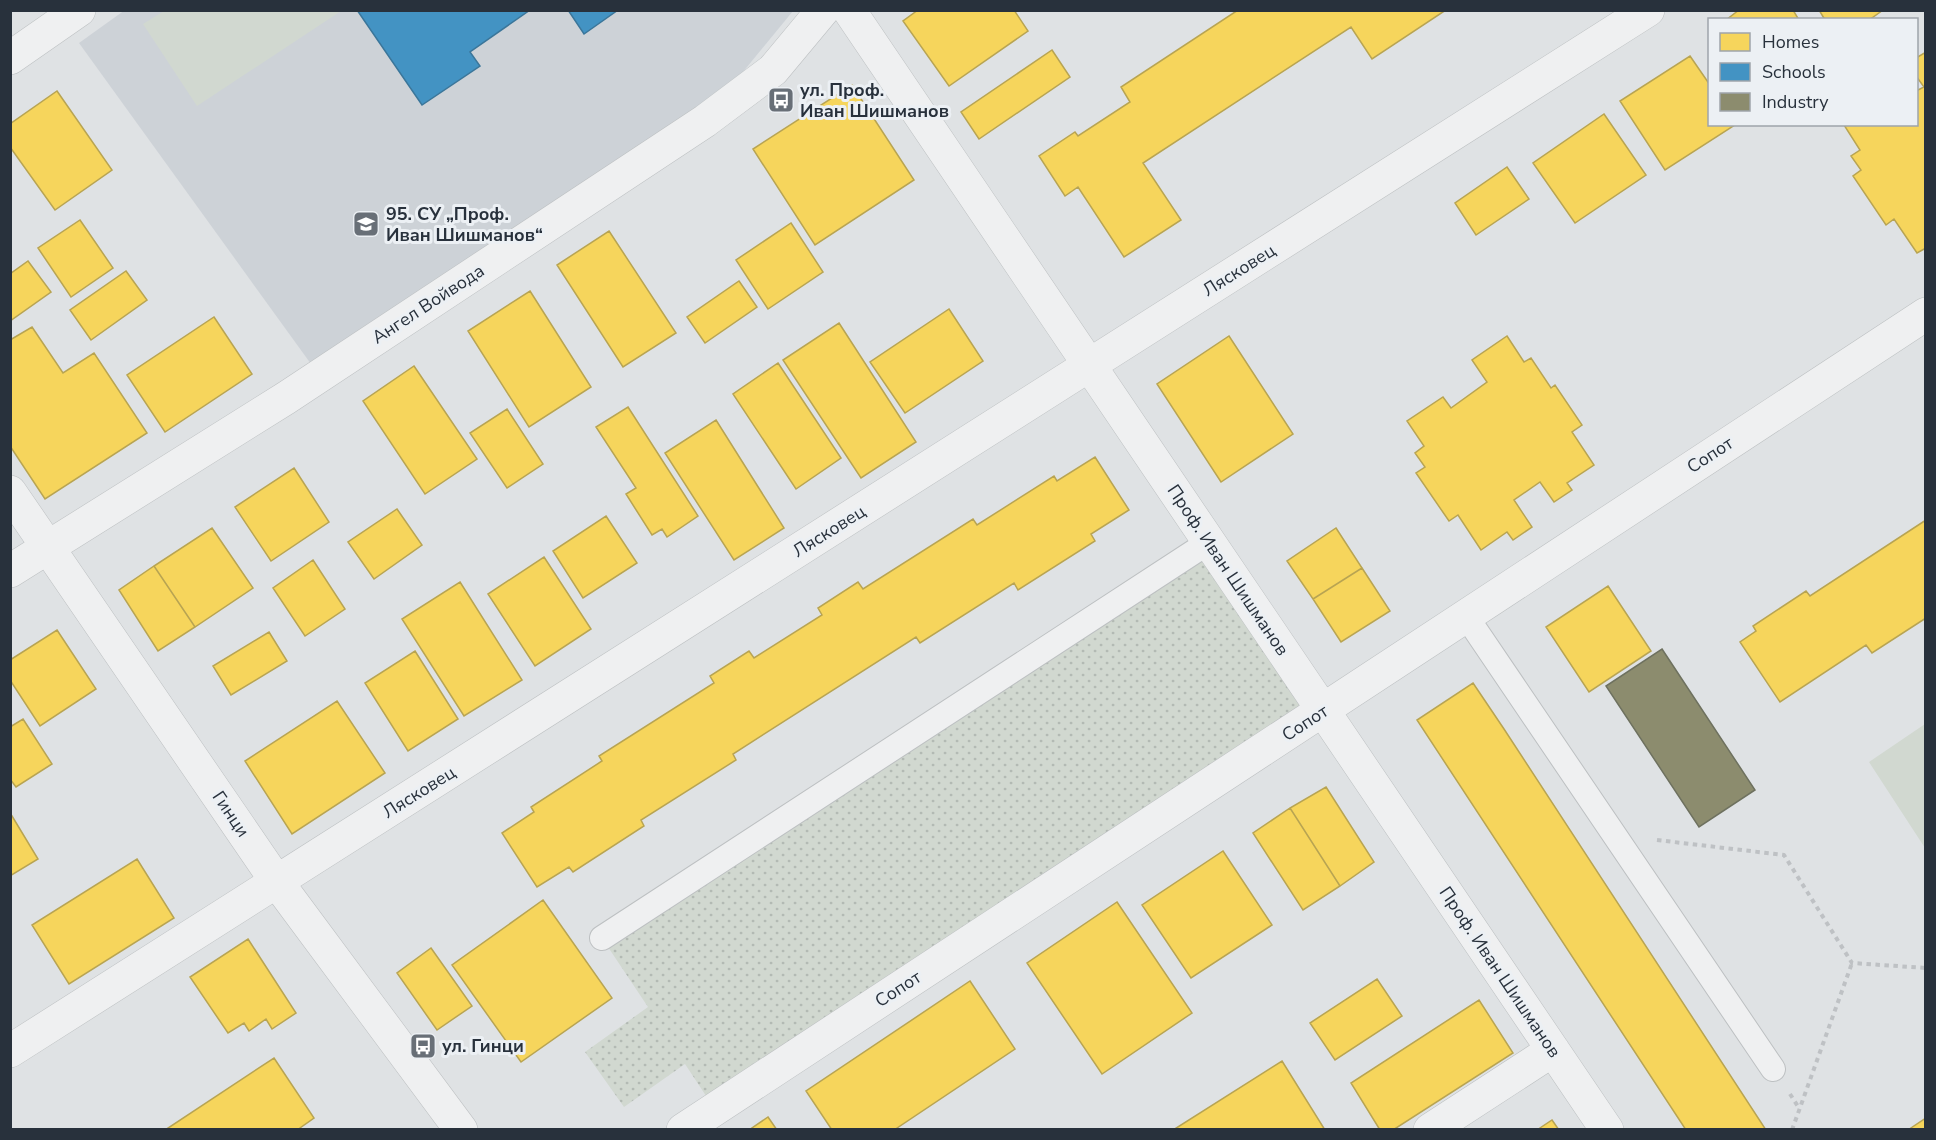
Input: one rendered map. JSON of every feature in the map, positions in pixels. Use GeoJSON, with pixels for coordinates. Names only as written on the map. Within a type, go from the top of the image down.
{"type":"FeatureCollection","features":[{"type":"Feature","properties":{"kind":"street"},"geometry":{"type":"LineString","coordinates":[[10,58],[79,10]]}},
{"type":"Feature","properties":{"kind":"street","name":"Ангел Войвода"},"geometry":{"type":"LineString","coordinates":[[10,571],[286,398],[705,121],[773,70],[823,10]]}},
{"type":"Feature","properties":{"kind":"street","name":"Проф. Иван Шишманов"},"geometry":{"type":"LineString","coordinates":[[849,10],[1607,1130]]}},
{"type":"Feature","properties":{"kind":"street","name":"Лясковец"},"geometry":{"type":"LineString","coordinates":[[10,1051],[1648,10]]}},
{"type":"Feature","properties":{"kind":"street","name":"Сопот"},"geometry":{"type":"LineString","coordinates":[[683,1130],[1926,314]]}},
{"type":"Feature","properties":{"kind":"street","name":"Гинци"},"geometry":{"type":"LineString","coordinates":[[10,492],[278,882],[455,1127]]}},
{"type":"Feature","properties":{"kind":"street"},"geometry":{"type":"LineString","coordinates":[[1430,1130],[1553,1050]]}},
{"type":"Feature","properties":{"kind":"lane"},"geometry":{"type":"LineString","coordinates":[[602,938],[1209,542]]}},
{"type":"Feature","properties":{"kind":"lane"},"geometry":{"type":"LineString","coordinates":[[1466,616],[1773,1068]]}},
{"type":"Feature","properties":{"kind":"path"},"geometry":{"type":"LineString","coordinates":[[1614,835],[1784,855],[1852,963]]}},
{"type":"Feature","properties":{"kind":"path"},"geometry":{"type":"LineString","coordinates":[[1852,963],[1926,968]]}},
{"type":"Feature","properties":{"kind":"path"},"geometry":{"type":"LineString","coordinates":[[1792,1130],[1852,963]]}},
{"type":"Feature","properties":{"kind":"shaded area","name":"95. СУ „Проф. Иван Шишманов“"},"geometry":{"type":"Polygon","coordinates":[[[125,10],[793,11],[733,84],[311,364],[79,43],[125,10]]]}},
{"type":"Feature","properties":{"kind":"shaded area"},"geometry":{"type":"Polygon","coordinates":[[[164,11],[341,11],[197,106],[143,24],[164,11]]]}},
{"type":"Feature","properties":{"kind":"shaded area"},"geometry":{"type":"Polygon","coordinates":[[[1209,542],[1323,711],[714,1108],[685,1064],[624,1107],[585,1052],[648,1007],[602,938],[1209,542]]]}},
{"type":"Feature","properties":{"kind":"shaded area"},"geometry":{"type":"Polygon","coordinates":[[[1925,724],[1925,848],[1869,762],[1925,724]]]}},
{"type":"Feature","properties":{"kind":"building: Homes"},"geometry":{"type":"Polygon","coordinates":[[[918,10],[1014,10],[1028,31],[949,86],[903,21],[918,10]]]}},
{"type":"Feature","properties":{"kind":"building: Homes"},"geometry":{"type":"Polygon","coordinates":[[[1238,10],[1446,10],[1372,59],[1351,27],[1143,163],[1181,220],[1124,257],[1078,187],[1065,196],[1039,156],[1075,132],[1078,136],[1130,102],[1121,87],[1238,10]]]}},
{"type":"Feature","properties":{"kind":"building: Homes"},"geometry":{"type":"Polygon","coordinates":[[[1739,10],[1793,10],[1798,18],[1729,18],[1739,10]]]}},
{"type":"Feature","properties":{"kind":"building: Homes"},"geometry":{"type":"Polygon","coordinates":[[[1819,10],[1883,10],[1872,18],[1824,18],[1819,10]]]}},
{"type":"Feature","properties":{"kind":"building: Homes"},"geometry":{"type":"Polygon","coordinates":[[[1052,50],[1070,77],[979,139],[961,112],[1052,50]]]}},
{"type":"Feature","properties":{"kind":"building: Homes"},"geometry":{"type":"Polygon","coordinates":[[[1926,52],[1926,248],[1917,253],[1894,219],[1886,225],[1853,176],[1861,170],[1851,156],[1860,150],[1845,126],[1918,126],[1918,90],[1924,87],[1918,79],[1918,57],[1926,52]]]}},
{"type":"Feature","properties":{"kind":"building: Homes"},"geometry":{"type":"Polygon","coordinates":[[[1690,56],[1708,82],[1708,126],[1733,126],[1665,170],[1620,101],[1690,56]]]}},
{"type":"Feature","properties":{"kind":"building: Homes"},"geometry":{"type":"Polygon","coordinates":[[[852,85],[914,180],[815,245],[753,149],[852,85]]]}},
{"type":"Feature","properties":{"kind":"building: Homes"},"geometry":{"type":"Polygon","coordinates":[[[57,91],[112,170],[55,210],[10,147],[10,124],[57,91]]]}},
{"type":"Feature","properties":{"kind":"building: Homes"},"geometry":{"type":"Polygon","coordinates":[[[1604,114],[1646,175],[1575,223],[1533,163],[1604,114]]]}},
{"type":"Feature","properties":{"kind":"building: Homes"},"geometry":{"type":"Polygon","coordinates":[[[1507,167],[1529,199],[1476,235],[1455,203],[1507,167]]]}},
{"type":"Feature","properties":{"kind":"building: Homes"},"geometry":{"type":"Polygon","coordinates":[[[80,220],[113,268],[71,297],[38,248],[80,220]]]}},
{"type":"Feature","properties":{"kind":"building: Homes"},"geometry":{"type":"Polygon","coordinates":[[[791,223],[823,272],[768,309],[736,260],[791,223]]]}},
{"type":"Feature","properties":{"kind":"building: Homes"},"geometry":{"type":"Polygon","coordinates":[[[609,231],[676,333],[623,367],[557,265],[609,231]]]}},
{"type":"Feature","properties":{"kind":"building: Homes"},"geometry":{"type":"Polygon","coordinates":[[[28,261],[51,292],[10,321],[10,274],[28,261]]]}},
{"type":"Feature","properties":{"kind":"building: Homes"},"geometry":{"type":"Polygon","coordinates":[[[126,271],[147,300],[91,340],[70,310],[126,271]]]}},
{"type":"Feature","properties":{"kind":"building: Homes"},"geometry":{"type":"Polygon","coordinates":[[[739,281],[757,307],[705,343],[687,317],[739,281]]]}},
{"type":"Feature","properties":{"kind":"building: Homes"},"geometry":{"type":"Polygon","coordinates":[[[530,291],[591,387],[529,427],[468,331],[530,291]]]}},
{"type":"Feature","properties":{"kind":"building: Homes"},"geometry":{"type":"Polygon","coordinates":[[[949,309],[983,361],[905,413],[870,362],[949,309]]]}},
{"type":"Feature","properties":{"kind":"building: Homes"},"geometry":{"type":"Polygon","coordinates":[[[214,317],[252,374],[165,432],[127,375],[214,317]]]}},
{"type":"Feature","properties":{"kind":"building: Homes"},"geometry":{"type":"Polygon","coordinates":[[[839,323],[916,442],[861,478],[783,360],[839,323]]]}},
{"type":"Feature","properties":{"kind":"building: Homes"},"geometry":{"type":"Polygon","coordinates":[[[32,327],[63,373],[94,353],[147,433],[45,499],[10,446],[10,340],[32,327]]]}},
{"type":"Feature","properties":{"kind":"building: Homes"},"geometry":{"type":"Polygon","coordinates":[[[1229,336],[1293,434],[1221,482],[1157,384],[1229,336]]]}},
{"type":"Feature","properties":{"kind":"building: Homes"},"geometry":{"type":"Polygon","coordinates":[[[1507,336],[1524,362],[1531,358],[1551,388],[1555,385],[1582,425],[1572,432],[1594,465],[1567,483],[1572,490],[1554,502],[1540,482],[1514,500],[1532,527],[1513,540],[1507,532],[1481,550],[1458,515],[1449,521],[1416,473],[1425,467],[1415,453],[1424,446],[1407,421],[1443,397],[1451,408],[1487,382],[1472,360],[1507,336]]]}},
{"type":"Feature","properties":{"kind":"building: Homes"},"geometry":{"type":"Polygon","coordinates":[[[778,363],[841,458],[796,489],[733,394],[778,363]]]}},
{"type":"Feature","properties":{"kind":"building: Homes"},"geometry":{"type":"Polygon","coordinates":[[[414,366],[477,459],[425,494],[363,401],[414,366]]]}},
{"type":"Feature","properties":{"kind":"building: Homes"},"geometry":{"type":"Polygon","coordinates":[[[628,407],[698,516],[667,537],[662,529],[652,535],[626,494],[636,488],[596,427],[628,407]]]}},
{"type":"Feature","properties":{"kind":"building: Homes"},"geometry":{"type":"Polygon","coordinates":[[[507,409],[543,464],[507,488],[470,433],[507,409]]]}},
{"type":"Feature","properties":{"kind":"building: Homes"},"geometry":{"type":"Polygon","coordinates":[[[716,420],[784,528],[734,560],[665,453],[716,420]]]}},
{"type":"Feature","properties":{"kind":"building: Homes"},"geometry":{"type":"Polygon","coordinates":[[[1095,457],[1129,510],[1091,534],[1095,541],[1018,590],[1014,583],[920,643],[916,637],[733,754],[736,760],[641,820],[644,826],[573,872],[569,867],[537,887],[502,833],[534,812],[531,807],[602,761],[599,756],[714,683],[710,676],[749,651],[754,658],[822,615],[818,608],[858,582],[863,589],[973,519],[977,525],[1054,476],[1057,481],[1095,457]]]}},
{"type":"Feature","properties":{"kind":"building: Homes"},"geometry":{"type":"Polygon","coordinates":[[[294,468],[329,522],[271,561],[235,507],[294,468]]]}},
{"type":"Feature","properties":{"kind":"building: Homes"},"geometry":{"type":"Polygon","coordinates":[[[397,509],[422,545],[374,579],[348,542],[397,509]]]}},
{"type":"Feature","properties":{"kind":"building: Homes"},"geometry":{"type":"Polygon","coordinates":[[[606,516],[637,563],[583,598],[553,551],[606,516]]]}},
{"type":"Feature","properties":{"kind":"building: Homes"},"geometry":{"type":"Polygon","coordinates":[[[1926,520],[1926,618],[1872,653],[1866,645],[1780,702],[1740,642],[1756,631],[1753,626],[1806,591],[1810,596],[1926,520]]]}},
{"type":"Feature","properties":{"kind":"building: Homes"},"geometry":{"type":"Polygon","coordinates":[[[212,528],[253,588],[195,627],[154,566],[212,528]]]}},
{"type":"Feature","properties":{"kind":"building: Homes"},"geometry":{"type":"Polygon","coordinates":[[[1336,528],[1362,568],[1313,599],[1287,561],[1336,528]]]}},
{"type":"Feature","properties":{"kind":"building: Homes"},"geometry":{"type":"Polygon","coordinates":[[[544,557],[591,629],[535,666],[488,594],[544,557]]]}},
{"type":"Feature","properties":{"kind":"building: Homes"},"geometry":{"type":"Polygon","coordinates":[[[313,560],[345,609],[305,636],[273,588],[313,560]]]}},
{"type":"Feature","properties":{"kind":"building: Homes"},"geometry":{"type":"Polygon","coordinates":[[[154,566],[195,627],[158,651],[119,590],[154,566]]]}},
{"type":"Feature","properties":{"kind":"building: Homes"},"geometry":{"type":"Polygon","coordinates":[[[1362,568],[1390,611],[1341,642],[1313,599],[1362,568]]]}},
{"type":"Feature","properties":{"kind":"building: Homes"},"geometry":{"type":"Polygon","coordinates":[[[460,582],[522,680],[464,716],[402,619],[460,582]]]}},
{"type":"Feature","properties":{"kind":"building: Homes"},"geometry":{"type":"Polygon","coordinates":[[[1608,586],[1651,651],[1589,692],[1546,627],[1608,586]]]}},
{"type":"Feature","properties":{"kind":"building: Homes"},"geometry":{"type":"Polygon","coordinates":[[[57,630],[96,689],[40,726],[10,680],[10,660],[57,630]]]}},
{"type":"Feature","properties":{"kind":"building: Homes"},"geometry":{"type":"Polygon","coordinates":[[[269,632],[287,661],[231,695],[213,666],[269,632]]]}},
{"type":"Feature","properties":{"kind":"building: Homes"},"geometry":{"type":"Polygon","coordinates":[[[415,651],[458,719],[408,751],[365,683],[415,651]]]}},
{"type":"Feature","properties":{"kind":"building: Homes"},"geometry":{"type":"Polygon","coordinates":[[[1473,683],[1766,1130],[1686,1130],[1417,720],[1473,683]]]}},
{"type":"Feature","properties":{"kind":"building: Homes"},"geometry":{"type":"Polygon","coordinates":[[[337,701],[385,773],[292,834],[245,761],[337,701]]]}},
{"type":"Feature","properties":{"kind":"building: Homes"},"geometry":{"type":"Polygon","coordinates":[[[23,719],[52,764],[16,787],[10,779],[10,727],[23,719]]]}},
{"type":"Feature","properties":{"kind":"building: Homes"},"geometry":{"type":"Polygon","coordinates":[[[1326,787],[1374,862],[1340,886],[1290,808],[1326,787]]]}},
{"type":"Feature","properties":{"kind":"building: Homes"},"geometry":{"type":"Polygon","coordinates":[[[1290,808],[1340,886],[1303,910],[1253,833],[1290,808]]]}},
{"type":"Feature","properties":{"kind":"building: Homes"},"geometry":{"type":"Polygon","coordinates":[[[12,816],[38,859],[10,876],[10,818],[12,816]]]}},
{"type":"Feature","properties":{"kind":"building: Homes"},"geometry":{"type":"Polygon","coordinates":[[[1223,851],[1272,925],[1191,978],[1142,905],[1223,851]]]}},
{"type":"Feature","properties":{"kind":"building: Homes"},"geometry":{"type":"Polygon","coordinates":[[[137,859],[174,918],[69,984],[32,925],[137,859]]]}},
{"type":"Feature","properties":{"kind":"building: Homes"},"geometry":{"type":"Polygon","coordinates":[[[543,900],[612,998],[521,1062],[452,965],[543,900]]]}},
{"type":"Feature","properties":{"kind":"building: Homes"},"geometry":{"type":"Polygon","coordinates":[[[1117,902],[1192,1013],[1102,1074],[1027,963],[1117,902]]]}},
{"type":"Feature","properties":{"kind":"building: Homes"},"geometry":{"type":"Polygon","coordinates":[[[248,939],[296,1013],[272,1029],[266,1019],[249,1031],[244,1023],[228,1033],[190,977],[248,939]]]}},
{"type":"Feature","properties":{"kind":"building: Homes"},"geometry":{"type":"Polygon","coordinates":[[[431,948],[472,1006],[437,1030],[397,973],[431,948]]]}},
{"type":"Feature","properties":{"kind":"building: Homes"},"geometry":{"type":"Polygon","coordinates":[[[1377,979],[1402,1016],[1335,1060],[1310,1023],[1377,979]]]}},
{"type":"Feature","properties":{"kind":"building: Homes"},"geometry":{"type":"Polygon","coordinates":[[[970,981],[1015,1049],[894,1130],[832,1130],[806,1091],[970,981]]]}},
{"type":"Feature","properties":{"kind":"building: Homes"},"geometry":{"type":"Polygon","coordinates":[[[1479,1000],[1513,1053],[1393,1130],[1380,1130],[1351,1083],[1479,1000]]]}},
{"type":"Feature","properties":{"kind":"building: Homes"},"geometry":{"type":"Polygon","coordinates":[[[274,1058],[314,1118],[297,1130],[165,1130],[274,1058]]]}},
{"type":"Feature","properties":{"kind":"building: Homes"},"geometry":{"type":"Polygon","coordinates":[[[1282,1061],[1325,1130],[1173,1130],[1282,1061]]]}},
{"type":"Feature","properties":{"kind":"building: Homes"},"geometry":{"type":"Polygon","coordinates":[[[768,1117],[777,1130],[749,1130],[768,1117]]]}},
{"type":"Feature","properties":{"kind":"building: Homes"},"geometry":{"type":"Polygon","coordinates":[[[1926,1118],[1926,1130],[1908,1130],[1926,1118]]]}},
{"type":"Feature","properties":{"kind":"building: Homes"},"geometry":{"type":"Polygon","coordinates":[[[1552,1120],[1559,1130],[1537,1130],[1552,1120]]]}},
{"type":"Feature","properties":{"kind":"building: Schools"},"geometry":{"type":"Polygon","coordinates":[[[357,10],[530,10],[470,52],[480,66],[422,105],[357,10]]]}},
{"type":"Feature","properties":{"kind":"building: Schools"},"geometry":{"type":"Polygon","coordinates":[[[568,10],[618,10],[584,34],[568,10]]]}},
{"type":"Feature","properties":{"kind":"building: Industry"},"geometry":{"type":"Polygon","coordinates":[[[1662,649],[1755,790],[1699,827],[1606,686],[1662,649]]]}},
{"type":"Feature","properties":{"kind":"place","name":"ул. Проф. Иван Шишманов"},"geometry":{"type":"Point","coordinates":[781,100]}},
{"type":"Feature","properties":{"kind":"place","name":"95. СУ „Проф. Иван Шишманов“"},"geometry":{"type":"Point","coordinates":[366,224]}},
{"type":"Feature","properties":{"kind":"place","name":"ул. Гинци"},"geometry":{"type":"Point","coordinates":[423,1046]}}]}
